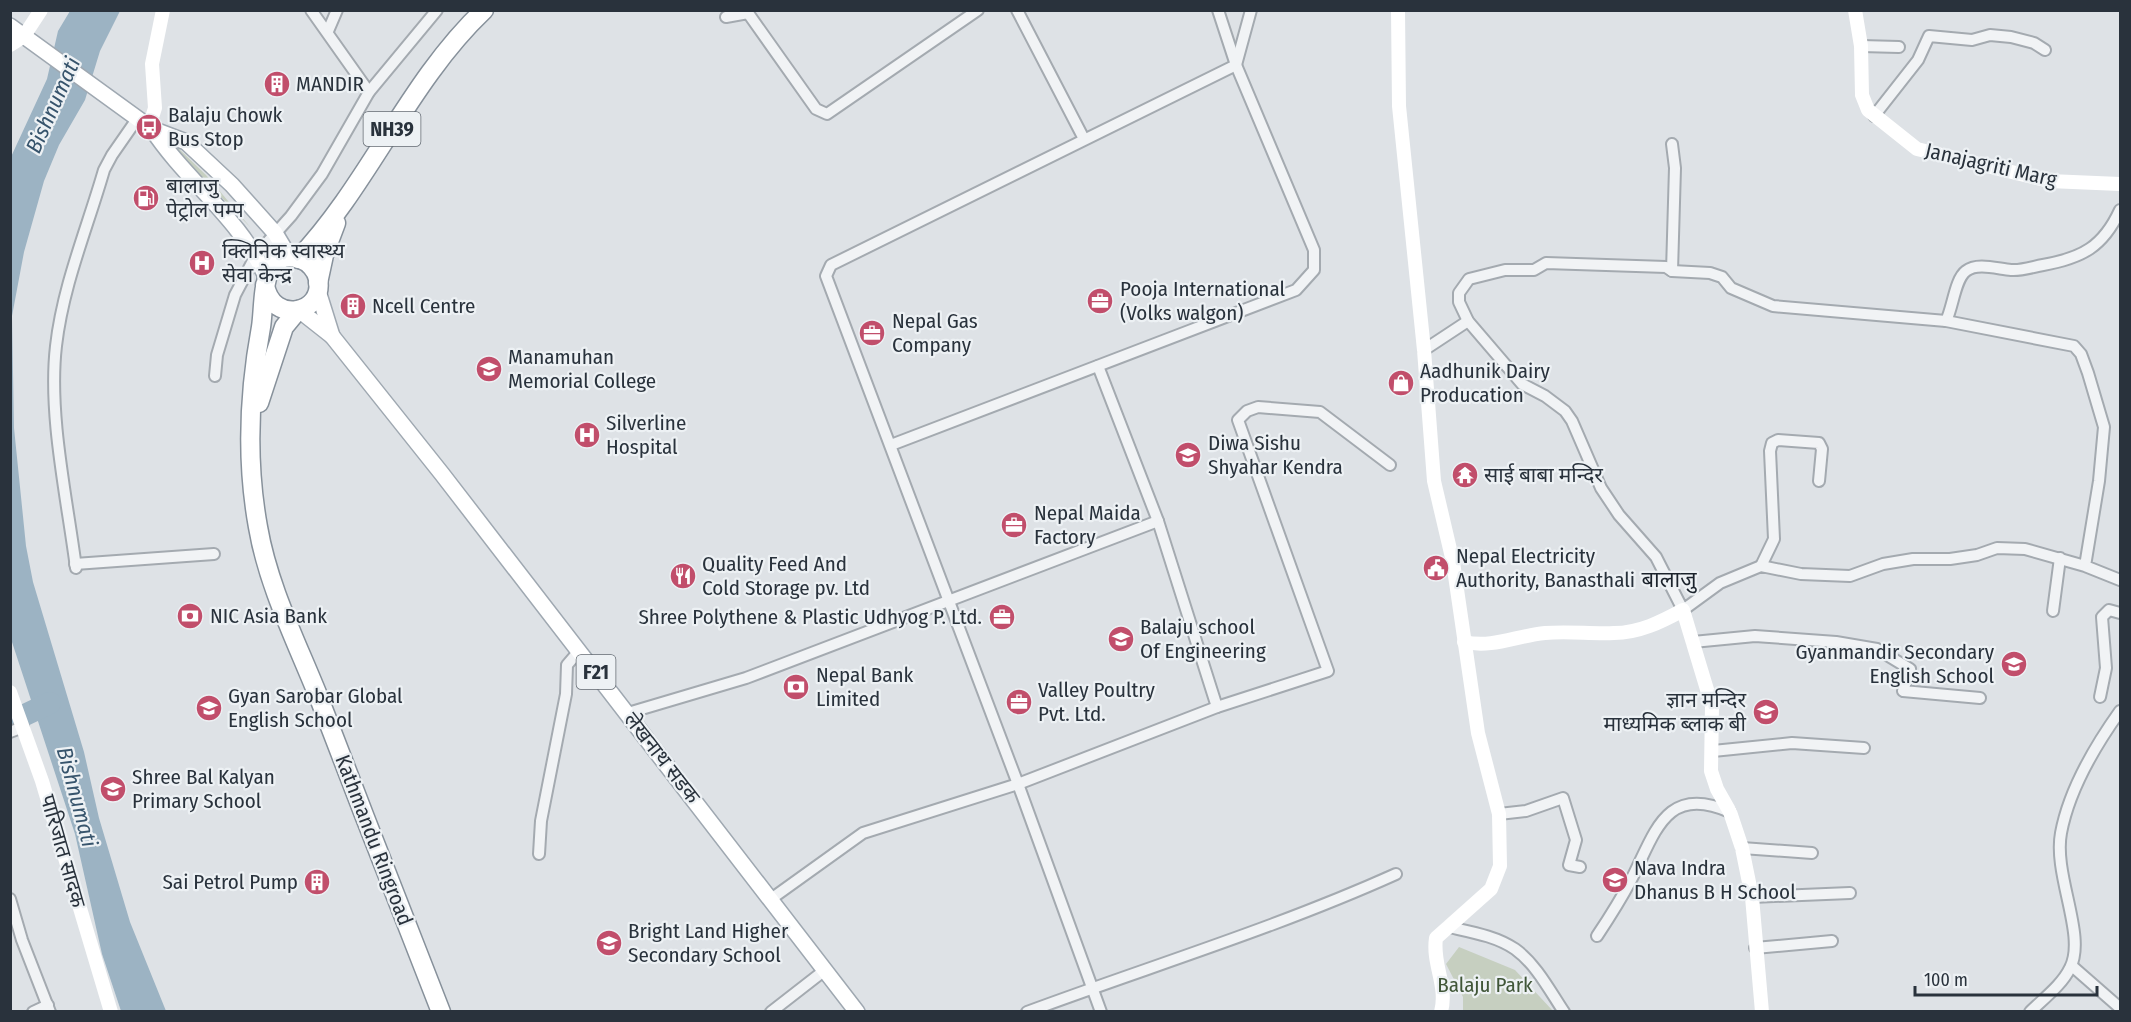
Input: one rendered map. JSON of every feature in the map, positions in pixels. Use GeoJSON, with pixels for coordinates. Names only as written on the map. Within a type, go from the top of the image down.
{"type":"FeatureCollection","features":[{"type":"Feature","properties":{"kind":"highway","name":"NH39"},"geometry":{"type":"LineString","coordinates":[[265,281],[275,264],[294,258],[345,202],[442,57],[484,10]]}},
{"type":"Feature","properties":{"kind":"highway","name":"NH39"},"geometry":{"type":"LineString","coordinates":[[318,287],[324,255],[345,202]]}},
{"type":"Feature","properties":{"kind":"highway"},"geometry":{"type":"LineString","coordinates":[[294,258],[314,270],[318,287]]}},
{"type":"Feature","properties":{"kind":"highway"},"geometry":{"type":"LineString","coordinates":[[265,281],[270,300],[275,306],[290,311],[298,310]]}},
{"type":"Feature","properties":{"kind":"highway","name":"Kathmandu Ringroad"},"geometry":{"type":"LineString","coordinates":[[265,281],[264,308],[252,392],[256,517],[271,572],[441,1011]]}},
{"type":"Feature","properties":{"kind":"highway","name":"Kathmandu Ringroad"},"geometry":{"type":"LineString","coordinates":[[252,424],[284,327],[298,310],[311,303],[318,287]]}},
{"type":"Feature","properties":{"kind":"main road"},"geometry":{"type":"LineString","coordinates":[[10,26],[146,125],[186,142],[231,185],[275,233],[294,258]]}},
{"type":"Feature","properties":{"kind":"main road"},"geometry":{"type":"LineString","coordinates":[[146,125],[171,158],[219,209],[256,255],[265,281]]}},
{"type":"Feature","properties":{"kind":"main road","name":"लेखनाथ सडक"},"geometry":{"type":"LineString","coordinates":[[318,287],[332,336]]}},
{"type":"Feature","properties":{"kind":"main road","name":"लेखनाथ सडक"},"geometry":{"type":"LineString","coordinates":[[298,310],[332,336],[628,713],[857,1011]]}},
{"type":"Feature","properties":{"kind":"street"},"geometry":{"type":"LineString","coordinates":[[10,45],[24,36],[41,10]]}},
{"type":"Feature","properties":{"kind":"street"},"geometry":{"type":"LineString","coordinates":[[163,10],[152,64],[155,108],[146,125],[112,155],[104,170],[67,288],[56,348],[59,441],[76,566],[214,554]]}},
{"type":"Feature","properties":{"kind":"street"},"geometry":{"type":"LineString","coordinates":[[311,10],[369,92]]}},
{"type":"Feature","properties":{"kind":"street"},"geometry":{"type":"LineString","coordinates":[[328,31],[337,10]]}},
{"type":"Feature","properties":{"kind":"street"},"geometry":{"type":"LineString","coordinates":[[215,376],[217,355],[235,295],[256,255],[322,174],[369,92],[437,10]]}},
{"type":"Feature","properties":{"kind":"street"},"geometry":{"type":"LineString","coordinates":[[726,17],[748,13],[816,109],[827,114],[978,10]]}},
{"type":"Feature","properties":{"kind":"street"},"geometry":{"type":"LineString","coordinates":[[1017,10],[1084,139]]}},
{"type":"Feature","properties":{"kind":"street"},"geometry":{"type":"LineString","coordinates":[[891,445],[1296,290],[1314,270],[1314,249],[1236,65],[1218,10]]}},
{"type":"Feature","properties":{"kind":"street"},"geometry":{"type":"LineString","coordinates":[[1101,1011],[1018,784],[826,276],[831,265],[1236,65],[1251,10]]}},
{"type":"Feature","properties":{"kind":"street"},"geometry":{"type":"LineString","coordinates":[[1398,10],[1399,106],[1424,350],[1434,481],[1453,562],[1478,733],[1499,814],[1500,866],[1497,879],[1491,889],[1436,938],[1434,954],[1443,987],[1441,1011]]}},
{"type":"Feature","properties":{"kind":"street","name":"Janajagriti Marg"},"geometry":{"type":"LineString","coordinates":[[1855,10],[1861,46],[1862,95],[1874,116],[1917,149],[2049,181],[2121,184]]}},
{"type":"Feature","properties":{"kind":"street"},"geometry":{"type":"LineString","coordinates":[[1874,116],[1918,60],[1929,36],[1972,40],[1990,34],[2034,43],[2045,50]]}},
{"type":"Feature","properties":{"kind":"street"},"geometry":{"type":"LineString","coordinates":[[1861,46],[1899,47]]}},
{"type":"Feature","properties":{"kind":"street"},"geometry":{"type":"LineString","coordinates":[[1672,144],[1675,168],[1672,271]]}},
{"type":"Feature","properties":{"kind":"street"},"geometry":{"type":"LineString","coordinates":[[1946,321],[1953,307],[1958,282],[1964,272],[1974,266],[2015,270],[2071,260],[2096,247],[2114,224],[2121,210]]}},
{"type":"Feature","properties":{"kind":"street"},"geometry":{"type":"LineString","coordinates":[[1762,1011],[1752,897],[1742,848],[1730,812],[1717,789],[1711,771],[1712,706],[1683,610],[1656,557],[1619,514],[1601,488],[1572,421],[1556,403],[1522,384],[1468,321],[1459,302],[1459,293],[1469,279],[1487,273],[1534,270],[1546,263],[1649,265],[1666,267],[1672,271],[1710,273],[1722,277],[1731,288],[1773,306],[1946,321],[2002,334],[2074,346],[2081,354],[2104,427],[2099,481],[2085,566]]}},
{"type":"Feature","properties":{"kind":"street"},"geometry":{"type":"LineString","coordinates":[[1424,350],[1468,321]]}},
{"type":"Feature","properties":{"kind":"street"},"geometry":{"type":"LineString","coordinates":[[1098,366],[1158,520],[1216,707]]}},
{"type":"Feature","properties":{"kind":"street"},"geometry":{"type":"LineString","coordinates":[[771,899],[863,833],[1018,784],[1216,707],[1328,671],[1238,420],[1247,411],[1258,407],[1320,411],[1390,465]]}},
{"type":"Feature","properties":{"kind":"street"},"geometry":{"type":"LineString","coordinates":[[1761,566],[1774,539],[1770,451],[1772,443],[1778,440],[1819,443],[1821,449],[1819,480]]}},
{"type":"Feature","properties":{"kind":"street"},"geometry":{"type":"LineString","coordinates":[[628,713],[746,678],[1158,520]]}},
{"type":"Feature","properties":{"kind":"street"},"geometry":{"type":"LineString","coordinates":[[1464,642],[1485,646],[1519,636],[1547,633],[1615,633],[1648,628],[1683,610],[1720,583],[1761,566],[1801,574],[1850,576],[1883,564],[1977,555],[1997,548],[2025,549],[2085,566],[2121,580]]}},
{"type":"Feature","properties":{"kind":"street"},"geometry":{"type":"LineString","coordinates":[[2053,611],[2060,558]]}},
{"type":"Feature","properties":{"kind":"street"},"geometry":{"type":"LineString","coordinates":[[2100,697],[2106,668],[2102,617],[2109,610],[2121,613]]}},
{"type":"Feature","properties":{"kind":"street"},"geometry":{"type":"LineString","coordinates":[[1693,642],[1755,636],[1836,642],[1877,649],[1910,669],[1904,691],[1980,698]]}},
{"type":"Feature","properties":{"kind":"street"},"geometry":{"type":"LineString","coordinates":[[539,854],[541,821],[566,694],[567,665],[579,651]]}},
{"type":"Feature","properties":{"kind":"street","name":"पारिजात सादक"},"geometry":{"type":"LineString","coordinates":[[10,692],[17,719],[58,829],[111,1011]]}},
{"type":"Feature","properties":{"kind":"street"},"geometry":{"type":"LineString","coordinates":[[2030,1011],[2072,966],[2076,946],[2061,875],[2061,834],[2070,804],[2099,740],[2121,711]]}},
{"type":"Feature","properties":{"kind":"street"},"geometry":{"type":"LineString","coordinates":[[1713,751],[1792,743],[1864,748]]}},
{"type":"Feature","properties":{"kind":"street"},"geometry":{"type":"LineString","coordinates":[[1499,814],[1526,811],[1563,798],[1576,840],[1569,865],[1580,867]]}},
{"type":"Feature","properties":{"kind":"street"},"geometry":{"type":"LineString","coordinates":[[1597,936],[1630,881],[1662,819],[1679,806],[1711,803],[1730,812]]}},
{"type":"Feature","properties":{"kind":"street"},"geometry":{"type":"LineString","coordinates":[[1742,848],[1812,853]]}},
{"type":"Feature","properties":{"kind":"street"},"geometry":{"type":"LineString","coordinates":[[1027,1011],[1249,935],[1332,903],[1396,874]]}},
{"type":"Feature","properties":{"kind":"street"},"geometry":{"type":"LineString","coordinates":[[1752,897],[1850,893]]}},
{"type":"Feature","properties":{"kind":"street"},"geometry":{"type":"LineString","coordinates":[[10,899],[22,940],[49,1008],[33,1011]]}},
{"type":"Feature","properties":{"kind":"street"},"geometry":{"type":"LineString","coordinates":[[1449,927],[1483,934],[1515,949],[1528,962],[1564,1011]]}},
{"type":"Feature","properties":{"kind":"street"},"geometry":{"type":"LineString","coordinates":[[1755,948],[1832,941]]}},
{"type":"Feature","properties":{"kind":"street"},"geometry":{"type":"LineString","coordinates":[[2072,966],[2121,1008]]}},
{"type":"Feature","properties":{"kind":"street"},"geometry":{"type":"LineString","coordinates":[[771,1011],[825,970]]}},
{"type":"Feature","properties":{"kind":"green space"},"geometry":{"type":"Polygon","coordinates":[[[178,148],[206,175],[251,228],[176,150],[178,148]]]}},
{"type":"Feature","properties":{"kind":"green space","name":"Balaju Park"},"geometry":{"type":"Polygon","coordinates":[[[1459,947],[1515,970],[1553,1011],[1463,1011],[1463,997],[1446,964],[1459,947]]]}},
{"type":"Feature","properties":{"kind":"water","name":"Bishnumati"},"geometry":{"type":"Polygon","coordinates":[[[70,11],[120,11],[100,51],[85,100],[59,145],[44,181],[24,252],[12,316],[14,428],[26,546],[33,582],[84,752],[99,818],[130,922],[166,1011],[121,1011],[102,954],[75,834],[11,639],[10,159],[47,79],[58,31],[70,11]]]}},
{"type":"Feature","properties":{"kind":"waterway"},"geometry":{"type":"LineString","coordinates":[[10,722],[50,703]]}},
{"type":"Feature","properties":{"kind":"place","name":"MANDIR"},"geometry":{"type":"Point","coordinates":[277,84]}},
{"type":"Feature","properties":{"kind":"place","name":"Balaju Chowk Bus Stop"},"geometry":{"type":"Point","coordinates":[149,127]}},
{"type":"Feature","properties":{"kind":"place","name":"बालाजु पेट्रोल पम्प"},"geometry":{"type":"Point","coordinates":[146,198]}},
{"type":"Feature","properties":{"kind":"place","name":"क्लिनिक स्वास्थ्य सेवा केन्द्र"},"geometry":{"type":"Point","coordinates":[202,263]}},
{"type":"Feature","properties":{"kind":"place","name":"Pooja International (Volks walgon)"},"geometry":{"type":"Point","coordinates":[1100,301]}},
{"type":"Feature","properties":{"kind":"place","name":"Ncell Centre"},"geometry":{"type":"Point","coordinates":[353,306]}},
{"type":"Feature","properties":{"kind":"place","name":"Nepal Gas Company"},"geometry":{"type":"Point","coordinates":[872,333]}},
{"type":"Feature","properties":{"kind":"place","name":"Manamuhan Memorial College"},"geometry":{"type":"Point","coordinates":[489,369]}},
{"type":"Feature","properties":{"kind":"place","name":"Aadhunik Dairy Producation"},"geometry":{"type":"Point","coordinates":[1401,383]}},
{"type":"Feature","properties":{"kind":"place","name":"Silverline Hospital"},"geometry":{"type":"Point","coordinates":[587,435]}},
{"type":"Feature","properties":{"kind":"place","name":"Diwa Sishu Shyahar Kendra"},"geometry":{"type":"Point","coordinates":[1188,455]}},
{"type":"Feature","properties":{"kind":"place","name":"साई बाबा मन्दिर"},"geometry":{"type":"Point","coordinates":[1465,475]}},
{"type":"Feature","properties":{"kind":"place","name":"Nepal Maida Factory"},"geometry":{"type":"Point","coordinates":[1014,525]}},
{"type":"Feature","properties":{"kind":"place","name":"Nepal Electricity Authority, Banasthali"},"geometry":{"type":"Point","coordinates":[1436,568]}},
{"type":"Feature","properties":{"kind":"place","name":"Quality Feed And Cold Storage pv. Ltd"},"geometry":{"type":"Point","coordinates":[683,576]}},
{"type":"Feature","properties":{"kind":"place","name":"NIC Asia Bank"},"geometry":{"type":"Point","coordinates":[190,616]}},
{"type":"Feature","properties":{"kind":"place","name":"Shree Polythene & Plastic Udhyog P. Ltd."},"geometry":{"type":"Point","coordinates":[1002,617]}},
{"type":"Feature","properties":{"kind":"place","name":"Balaju school Of Engineering"},"geometry":{"type":"Point","coordinates":[1121,639]}},
{"type":"Feature","properties":{"kind":"place","name":"Gyanmandir Secondary English School"},"geometry":{"type":"Point","coordinates":[2014,664]}},
{"type":"Feature","properties":{"kind":"place","name":"Nepal Bank Limited"},"geometry":{"type":"Point","coordinates":[796,687]}},
{"type":"Feature","properties":{"kind":"place","name":"Valley Poultry Pvt. Ltd."},"geometry":{"type":"Point","coordinates":[1019,702]}},
{"type":"Feature","properties":{"kind":"place","name":"Gyan Sarobar Global English School"},"geometry":{"type":"Point","coordinates":[209,708]}},
{"type":"Feature","properties":{"kind":"place","name":"ज्ञान मन्दिर माध्यमिक ब्लाक बी"},"geometry":{"type":"Point","coordinates":[1766,712]}},
{"type":"Feature","properties":{"kind":"place","name":"Shree Bal Kalyan Primary School"},"geometry":{"type":"Point","coordinates":[113,789]}},
{"type":"Feature","properties":{"kind":"place","name":"Nava Indra Dhanus B H School"},"geometry":{"type":"Point","coordinates":[1615,880]}},
{"type":"Feature","properties":{"kind":"place","name":"Sai Petrol Pump"},"geometry":{"type":"Point","coordinates":[317,882]}},
{"type":"Feature","properties":{"kind":"place","name":"Bright Land Higher Secondary School"},"geometry":{"type":"Point","coordinates":[609,943]}},
{"type":"Feature","properties":{"kind":"district","name":"बालाजु"},"geometry":{"type":"Point","coordinates":[1669,579]}}]}
